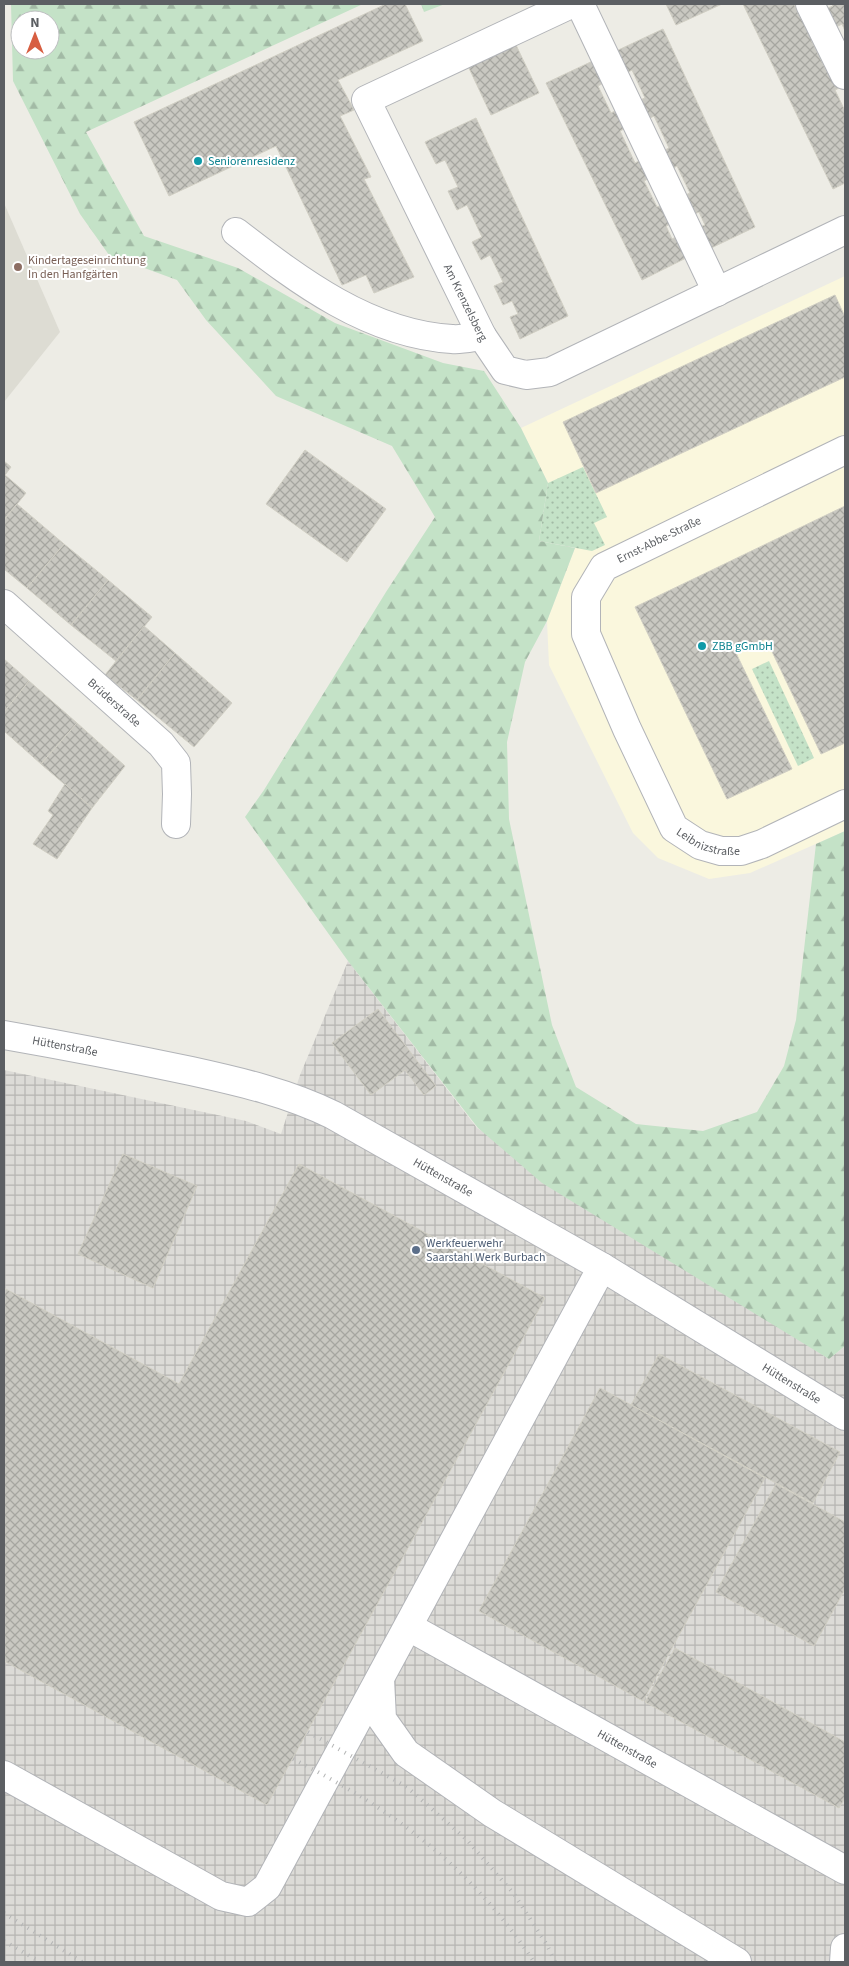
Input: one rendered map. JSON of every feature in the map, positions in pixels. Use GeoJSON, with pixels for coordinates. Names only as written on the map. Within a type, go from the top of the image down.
{"type":"FeatureCollection","features":[{"type":"Feature","properties":{"kind":"street","name":"Am Krenzelsberg"},"geometry":{"type":"LineString","coordinates":[[571,4],[366,100],[482,336],[506,370],[526,376],[550,372],[845,230]]}},
{"type":"Feature","properties":{"kind":"street"},"geometry":{"type":"LineString","coordinates":[[580,4],[717,292]]}},
{"type":"Feature","properties":{"kind":"street"},"geometry":{"type":"LineString","coordinates":[[810,4],[845,75]]}},
{"type":"Feature","properties":{"kind":"street"},"geometry":{"type":"LineString","coordinates":[[236,232],[304,283],[377,322],[431,337],[454,340],[482,336]]}},
{"type":"Feature","properties":{"kind":"street","name":"Ernst-Abbe-Straße"},"geometry":{"type":"LineString","coordinates":[[627,729],[586,634],[586,597],[604,567],[845,450]]}},
{"type":"Feature","properties":{"kind":"street","name":"Brüderstraße"},"geometry":{"type":"LineString","coordinates":[[4,604],[161,744],[176,764],[176,824]]}},
{"type":"Feature","properties":{"kind":"street","name":"Leibnizstraße"},"geometry":{"type":"LineString","coordinates":[[627,729],[674,828],[700,845],[721,851],[742,851],[762,844],[845,804]]}},
{"type":"Feature","properties":{"kind":"street","name":"Hüttenstraße"},"geometry":{"type":"LineString","coordinates":[[4,1035],[127,1057],[256,1086],[307,1102],[602,1267],[845,1415]]}},
{"type":"Feature","properties":{"kind":"street"},"geometry":{"type":"LineString","coordinates":[[4,1775],[220,1896],[248,1902],[267,1888],[602,1267]]}},
{"type":"Feature","properties":{"kind":"street","name":"Hüttenstraße"},"geometry":{"type":"LineString","coordinates":[[409,1626],[845,1870]]}},
{"type":"Feature","properties":{"kind":"street"},"geometry":{"type":"LineString","coordinates":[[380,1678],[382,1719],[406,1753],[492,1813],[737,1962]]}},
{"type":"Feature","properties":{"kind":"street"},"geometry":{"type":"LineString","coordinates":[[844,1962],[845,1948]]}},
{"type":"Feature","properties":{"kind":"shaded area","name":"Kindertageseinrichtung In den Hanfgärten"},"geometry":{"type":"Polygon","coordinates":[[[4,203],[60,332],[4,402],[4,203]]]}},
{"type":"Feature","properties":{"kind":"shaded area"},"geometry":{"type":"Polygon","coordinates":[[[845,276],[845,831],[750,873],[709,879],[658,858],[633,833],[549,665],[547,621],[575,548],[548,483],[521,428],[845,276]]]}},
{"type":"Feature","properties":{"kind":"shaded area"},"geometry":{"type":"Polygon","coordinates":[[[348,961],[477,1128],[829,1359],[845,1346],[845,1962],[4,1962],[4,1070],[246,1121],[281,1134],[300,1075],[348,961]]]}},
{"type":"Feature","properties":{"kind":"green space"},"geometry":{"type":"Polygon","coordinates":[[[11,4],[363,4],[86,132],[144,236],[238,268],[335,323],[443,363],[484,371],[521,428],[548,483],[539,541],[575,548],[547,621],[525,662],[507,742],[509,819],[552,1025],[576,1087],[636,1124],[703,1131],[757,1112],[784,1066],[796,1020],[816,844],[845,831],[845,1346],[829,1359],[542,1183],[478,1128],[348,961],[245,817],[264,790],[386,592],[435,517],[392,446],[276,396],[206,320],[177,280],[109,255],[80,214],[13,81],[12,60],[60,60],[60,10],[11,10],[11,4]]]}},
{"type":"Feature","properties":{"kind":"green space"},"geometry":{"type":"Polygon","coordinates":[[[421,4],[445,4],[424,12],[421,4]]]}},
{"type":"Feature","properties":{"kind":"green space"},"geometry":{"type":"Polygon","coordinates":[[[583,467],[607,517],[594,523],[605,545],[592,551],[539,541],[548,483],[583,467]]]}},
{"type":"Feature","properties":{"kind":"green space"},"geometry":{"type":"Polygon","coordinates":[[[769,661],[814,758],[798,766],[752,669],[769,661]]]}},
{"type":"Feature","properties":{"kind":"building","name":"Seniorenresidenz"},"geometry":{"type":"Polygon","coordinates":[[[386,4],[405,4],[423,41],[338,80],[354,110],[340,116],[371,177],[364,179],[414,277],[374,293],[366,275],[342,285],[276,146],[169,196],[134,122],[386,4]]]}},
{"type":"Feature","properties":{"kind":"building"},"geometry":{"type":"Polygon","coordinates":[[[666,4],[722,4],[676,25],[666,4]]]}},
{"type":"Feature","properties":{"kind":"building"},"geometry":{"type":"Polygon","coordinates":[[[743,4],[794,4],[802,21],[812,17],[821,35],[811,40],[827,72],[836,67],[845,85],[835,90],[845,111],[845,183],[833,189],[743,4]]]}},
{"type":"Feature","properties":{"kind":"building"},"geometry":{"type":"Polygon","coordinates":[[[832,4],[845,4],[845,31],[842,24],[832,29],[823,10],[833,6],[832,4]]]}},
{"type":"Feature","properties":{"kind":"building"},"geometry":{"type":"Polygon","coordinates":[[[663,29],[755,227],[707,250],[697,228],[705,225],[699,212],[690,216],[681,197],[690,193],[677,166],[668,171],[659,153],[669,148],[654,116],[644,121],[635,102],[645,98],[632,70],[623,75],[612,53],[663,29]]]}},
{"type":"Feature","properties":{"kind":"building"},"geometry":{"type":"Polygon","coordinates":[[[515,43],[539,93],[491,115],[468,66],[515,43]]]}},
{"type":"Feature","properties":{"kind":"building"},"geometry":{"type":"Polygon","coordinates":[[[597,59],[607,81],[598,86],[611,113],[621,108],[630,126],[620,131],[635,163],[645,158],[653,176],[644,181],[657,207],[666,203],[675,222],[666,226],[672,239],[680,235],[690,256],[642,280],[546,83],[597,59]]]}},
{"type":"Feature","properties":{"kind":"building"},"geometry":{"type":"Polygon","coordinates":[[[476,118],[568,316],[520,339],[510,317],[518,314],[512,301],[503,305],[494,286],[503,282],[490,255],[481,260],[472,242],[482,237],[467,205],[457,210],[448,191],[458,187],[445,160],[436,164],[425,142],[476,118]]]}},
{"type":"Feature","properties":{"kind":"building"},"geometry":{"type":"Polygon","coordinates":[[[835,295],[845,317],[845,377],[596,493],[563,422],[835,295]]]}},
{"type":"Feature","properties":{"kind":"building"},"geometry":{"type":"Polygon","coordinates":[[[305,450],[386,509],[347,562],[266,504],[305,450]]]}},
{"type":"Feature","properties":{"kind":"building"},"geometry":{"type":"Polygon","coordinates":[[[4,461],[11,467],[5,475],[26,493],[4,520],[4,461]]]}},
{"type":"Feature","properties":{"kind":"building"},"geometry":{"type":"Polygon","coordinates":[[[17,504],[64,544],[27,588],[4,569],[4,520],[17,504]]]}},
{"type":"Feature","properties":{"kind":"building","name":"ZBB gGmbH"},"geometry":{"type":"Polygon","coordinates":[[[845,506],[845,743],[821,754],[766,639],[736,653],[792,769],[727,799],[635,607],[845,506]]]}},
{"type":"Feature","properties":{"kind":"building"},"geometry":{"type":"Polygon","coordinates":[[[64,544],[108,580],[71,625],[27,588],[64,544]]]}},
{"type":"Feature","properties":{"kind":"building"},"geometry":{"type":"Polygon","coordinates":[[[108,580],[152,617],[116,661],[71,625],[108,580]]]}},
{"type":"Feature","properties":{"kind":"building"},"geometry":{"type":"Polygon","coordinates":[[[144,626],[175,653],[137,700],[105,675],[144,626]]]}},
{"type":"Feature","properties":{"kind":"building"},"geometry":{"type":"Polygon","coordinates":[[[175,653],[232,703],[194,747],[137,700],[175,653]]]}},
{"type":"Feature","properties":{"kind":"building"},"geometry":{"type":"Polygon","coordinates":[[[4,659],[29,681],[4,712],[4,659]]]}},
{"type":"Feature","properties":{"kind":"building"},"geometry":{"type":"Polygon","coordinates":[[[29,681],[77,723],[41,764],[4,731],[4,712],[29,681]]]}},
{"type":"Feature","properties":{"kind":"building"},"geometry":{"type":"Polygon","coordinates":[[[77,723],[125,766],[92,808],[41,764],[77,723]]]}},
{"type":"Feature","properties":{"kind":"building"},"geometry":{"type":"Polygon","coordinates":[[[65,784],[92,808],[57,859],[33,844],[53,815],[48,811],[65,784]]]}},
{"type":"Feature","properties":{"kind":"building"},"geometry":{"type":"Polygon","coordinates":[[[378,1009],[436,1086],[424,1095],[405,1070],[371,1095],[332,1043],[378,1009]]]}},
{"type":"Feature","properties":{"kind":"building"},"geometry":{"type":"Polygon","coordinates":[[[123,1154],[197,1186],[153,1288],[78,1254],[123,1154]]]}},
{"type":"Feature","properties":{"kind":"building"},"geometry":{"type":"Polygon","coordinates":[[[299,1164],[545,1298],[267,1805],[4,1661],[4,1288],[179,1384],[299,1164]]]}},
{"type":"Feature","properties":{"kind":"building"},"geometry":{"type":"Polygon","coordinates":[[[659,1354],[840,1452],[813,1503],[631,1405],[659,1354]]]}},
{"type":"Feature","properties":{"kind":"building"},"geometry":{"type":"Polygon","coordinates":[[[600,1388],[765,1478],[643,1701],[479,1611],[600,1388]]]}},
{"type":"Feature","properties":{"kind":"building"},"geometry":{"type":"Polygon","coordinates":[[[776,1484],[845,1522],[845,1589],[814,1646],[716,1592],[776,1484]]]}},
{"type":"Feature","properties":{"kind":"building"},"geometry":{"type":"Polygon","coordinates":[[[675,1648],[845,1742],[845,1798],[839,1808],[645,1702],[675,1648]]]}},
{"type":"Feature","properties":{"kind":"railway"},"geometry":{"type":"LineString","coordinates":[[308,1732],[407,1787],[467,1840],[514,1894],[547,1945],[555,1962]]}},
{"type":"Feature","properties":{"kind":"railway"},"geometry":{"type":"LineString","coordinates":[[293,1759],[330,1778],[364,1799],[428,1844],[457,1869],[484,1897],[510,1928],[534,1962]]}},
{"type":"Feature","properties":{"kind":"railway"},"geometry":{"type":"LineString","coordinates":[[4,1913],[82,1962]]}},
{"type":"Feature","properties":{"kind":"railway"},"geometry":{"type":"LineString","coordinates":[[4,1941],[40,1962]]}},
{"type":"Feature","properties":{"kind":"place","name":"Seniorenresidenz"},"geometry":{"type":"Point","coordinates":[198,161]}},
{"type":"Feature","properties":{"kind":"place","name":"Kindertageseinrichtung In den Hanfgärten"},"geometry":{"type":"Point","coordinates":[18,267]}},
{"type":"Feature","properties":{"kind":"place","name":"ZBB gGmbH"},"geometry":{"type":"Point","coordinates":[702,646]}},
{"type":"Feature","properties":{"kind":"place","name":"Werkfeuerwehr Saarstahl Werk Burbach"},"geometry":{"type":"Point","coordinates":[416,1250]}}]}
